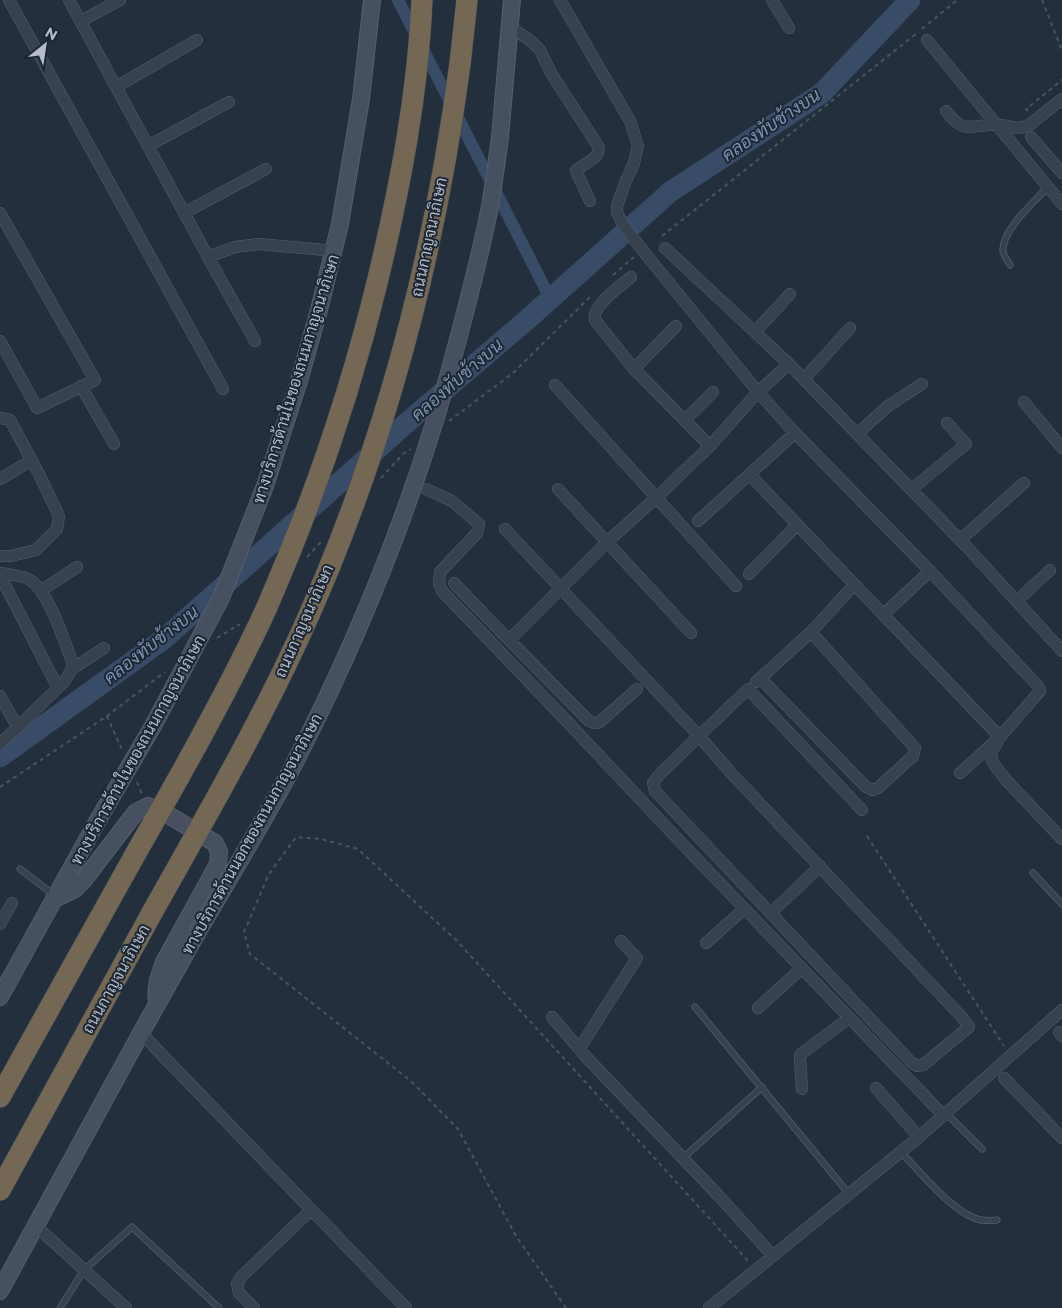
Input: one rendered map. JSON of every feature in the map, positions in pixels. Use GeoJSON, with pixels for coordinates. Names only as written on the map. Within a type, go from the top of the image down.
{"type":"FeatureCollection","features":[{"type":"Feature","properties":{"kind":"highway"},"geometry":{"type":"LineString","coordinates":[[0,1097],[136,853],[199,745],[262,617],[308,507],[362,344],[394,209],[412,109],[420,46],[422,0]]}},
{"type":"Feature","properties":{"kind":"highway","name":"ถนนกาญจนาภิเษก"},"geometry":{"type":"LineString","coordinates":[[0,1190],[236,763],[301,633],[347,521],[364,476],[402,355],[429,245],[453,116],[467,0]]}},
{"type":"Feature","properties":{"kind":"main road","name":"ทางบริการด้านในของถนนกาญจนาภิเษก"},"geometry":{"type":"LineString","coordinates":[[2,987],[153,726],[221,598],[265,486],[299,381],[335,251],[361,99],[372,0]]}},
{"type":"Feature","properties":{"kind":"main road","name":"ทางบริการด้านนอกของถนนกาญจนาภิเษก"},"geometry":{"type":"LineString","coordinates":[[0,1291],[140,1033],[290,771],[331,688],[378,583],[424,457],[448,379],[479,258],[490,205],[500,138],[512,0]]}},
{"type":"Feature","properties":{"kind":"main road"},"geometry":{"type":"LineString","coordinates":[[55,898],[74,889],[83,881],[136,812],[148,806],[160,810],[215,843],[219,852],[218,864],[164,962],[156,990],[157,1004]]}},
{"type":"Feature","properties":{"kind":"street"},"geometry":{"type":"LineString","coordinates":[[9,0],[223,389]]}},
{"type":"Feature","properties":{"kind":"street"},"geometry":{"type":"LineString","coordinates":[[69,0],[254,341]]}},
{"type":"Feature","properties":{"kind":"street"},"geometry":{"type":"LineString","coordinates":[[80,21],[120,0]]}},
{"type":"Feature","properties":{"kind":"street"},"geometry":{"type":"LineString","coordinates":[[560,0],[630,121],[638,146],[634,163],[617,206],[617,212],[643,256],[795,433],[930,571],[1040,689],[1040,693],[1000,737],[960,773]]}},
{"type":"Feature","properties":{"kind":"street"},"geometry":{"type":"LineString","coordinates":[[772,0],[788,28]]}},
{"type":"Feature","properties":{"kind":"street"},"geometry":{"type":"LineString","coordinates":[[510,27],[531,41],[540,50],[551,73],[600,150],[598,154],[576,171],[590,201]]}},
{"type":"Feature","properties":{"kind":"street"},"geometry":{"type":"LineString","coordinates":[[116,87],[197,40]]}},
{"type":"Feature","properties":{"kind":"street"},"geometry":{"type":"LineString","coordinates":[[927,40],[1061,202]]}},
{"type":"Feature","properties":{"kind":"street"},"geometry":{"type":"LineString","coordinates":[[946,110],[957,125],[964,127],[996,124],[1018,128],[1028,126],[1036,121],[1062,99]]}},
{"type":"Feature","properties":{"kind":"street"},"geometry":{"type":"LineString","coordinates":[[148,146],[229,102]]}},
{"type":"Feature","properties":{"kind":"street"},"geometry":{"type":"LineString","coordinates":[[1031,137],[1061,169]]}},
{"type":"Feature","properties":{"kind":"street"},"geometry":{"type":"LineString","coordinates":[[184,213],[266,169]]}},
{"type":"Feature","properties":{"kind":"street"},"geometry":{"type":"LineString","coordinates":[[0,213],[95,380],[37,408],[0,341]]}},
{"type":"Feature","properties":{"kind":"street"},"geometry":{"type":"LineString","coordinates":[[208,257],[235,247],[259,244],[335,251]]}},
{"type":"Feature","properties":{"kind":"street"},"geometry":{"type":"LineString","coordinates":[[661,244],[804,379],[960,540],[1062,651]]}},
{"type":"Feature","properties":{"kind":"street"},"geometry":{"type":"LineString","coordinates":[[631,277],[598,306],[594,316],[595,320],[634,369],[710,446]]}},
{"type":"Feature","properties":{"kind":"street"},"geometry":{"type":"LineString","coordinates":[[755,332],[790,294]]}},
{"type":"Feature","properties":{"kind":"street"},"geometry":{"type":"LineString","coordinates":[[634,369],[676,326]]}},
{"type":"Feature","properties":{"kind":"street"},"geometry":{"type":"LineString","coordinates":[[804,379],[850,328]]}},
{"type":"Feature","properties":{"kind":"street"},"geometry":{"type":"LineString","coordinates":[[509,640],[608,542],[710,446],[758,392],[789,364]]}},
{"type":"Feature","properties":{"kind":"street"},"geometry":{"type":"LineString","coordinates":[[857,434],[888,406],[922,384]]}},
{"type":"Feature","properties":{"kind":"street"},"geometry":{"type":"LineString","coordinates":[[555,385],[658,497],[736,586]]}},
{"type":"Feature","properties":{"kind":"street"},"geometry":{"type":"LineString","coordinates":[[82,386],[114,444]]}},
{"type":"Feature","properties":{"kind":"street"},"geometry":{"type":"LineString","coordinates":[[685,420],[713,392]]}},
{"type":"Feature","properties":{"kind":"street"},"geometry":{"type":"LineString","coordinates":[[1024,402],[1062,448]]}},
{"type":"Feature","properties":{"kind":"street"},"geometry":{"type":"LineString","coordinates":[[0,418],[10,420],[32,460],[58,516],[57,529],[36,550],[11,556],[0,556]]}},
{"type":"Feature","properties":{"kind":"street"},"geometry":{"type":"LineString","coordinates":[[911,490],[966,444],[947,423]]}},
{"type":"Feature","properties":{"kind":"street"},"geometry":{"type":"LineString","coordinates":[[698,521],[795,433]]}},
{"type":"Feature","properties":{"kind":"street"},"geometry":{"type":"LineString","coordinates":[[0,479],[32,460]]}},
{"type":"Feature","properties":{"kind":"street"},"geometry":{"type":"LineString","coordinates":[[750,475],[1000,737]]}},
{"type":"Feature","properties":{"kind":"street"},"geometry":{"type":"LineString","coordinates":[[960,540],[1024,483]]}},
{"type":"Feature","properties":{"kind":"street"},"geometry":{"type":"LineString","coordinates":[[426,489],[452,501],[479,524],[477,533],[440,572],[438,584],[442,591],[744,909],[945,1115]]}},
{"type":"Feature","properties":{"kind":"street"},"geometry":{"type":"LineString","coordinates":[[558,489],[691,633]]}},
{"type":"Feature","properties":{"kind":"street"},"geometry":{"type":"LineString","coordinates":[[749,574],[798,525]]}},
{"type":"Feature","properties":{"kind":"street"},"geometry":{"type":"LineString","coordinates":[[504,529],[699,736],[732,774],[961,1016],[969,1027],[924,1065],[917,1066],[912,1063],[655,791],[653,783],[658,776],[699,736],[748,689],[811,632],[854,584]]}},
{"type":"Feature","properties":{"kind":"street"},"geometry":{"type":"LineString","coordinates":[[42,590],[77,567]]}},
{"type":"Feature","properties":{"kind":"street"},"geometry":{"type":"LineString","coordinates":[[1017,601],[1050,570]]}},
{"type":"Feature","properties":{"kind":"street"},"geometry":{"type":"LineString","coordinates":[[883,615],[930,571]]}},
{"type":"Feature","properties":{"kind":"street"},"geometry":{"type":"LineString","coordinates":[[0,574],[25,577],[32,580],[42,590],[72,662],[72,669]]}},
{"type":"Feature","properties":{"kind":"street"},"geometry":{"type":"LineString","coordinates":[[0,574],[58,688]]}},
{"type":"Feature","properties":{"kind":"street"},"geometry":{"type":"LineString","coordinates":[[454,582],[509,640],[593,723],[597,724],[637,689]]}},
{"type":"Feature","properties":{"kind":"street"},"geometry":{"type":"LineString","coordinates":[[760,678],[866,787],[874,790],[878,788],[913,756],[915,748],[811,632]]}},
{"type":"Feature","properties":{"kind":"street"},"geometry":{"type":"LineString","coordinates":[[0,744],[64,682],[72,669],[104,648]]}},
{"type":"Feature","properties":{"kind":"street"},"geometry":{"type":"LineString","coordinates":[[748,689],[862,810]]}},
{"type":"Feature","properties":{"kind":"street"},"geometry":{"type":"LineString","coordinates":[[0,696],[18,728]]}},
{"type":"Feature","properties":{"kind":"street"},"geometry":{"type":"LineString","coordinates":[[1000,737],[991,752],[992,760],[996,767],[1062,839]]}},
{"type":"Feature","properties":{"kind":"street"},"geometry":{"type":"LineString","coordinates":[[771,913],[820,866]]}},
{"type":"Feature","properties":{"kind":"street"},"geometry":{"type":"LineString","coordinates":[[0,924],[12,903]]}},
{"type":"Feature","properties":{"kind":"street"},"geometry":{"type":"LineString","coordinates":[[706,943],[744,909]]}},
{"type":"Feature","properties":{"kind":"street"},"geometry":{"type":"LineString","coordinates":[[579,1049],[637,958],[621,941]]}},
{"type":"Feature","properties":{"kind":"street"},"geometry":{"type":"LineString","coordinates":[[758,1008],[802,968]]}},
{"type":"Feature","properties":{"kind":"street"},"geometry":{"type":"LineString","coordinates":[[709,1308],[919,1137],[1062,1010]]}},
{"type":"Feature","properties":{"kind":"street"},"geometry":{"type":"LineString","coordinates":[[552,1016],[579,1049],[773,1256]]}},
{"type":"Feature","properties":{"kind":"street"},"geometry":{"type":"LineString","coordinates":[[802,1089],[801,1054],[849,1018]]}},
{"type":"Feature","properties":{"kind":"street"},"geometry":{"type":"LineString","coordinates":[[140,1033],[406,1308]]}},
{"type":"Feature","properties":{"kind":"street"},"geometry":{"type":"LineString","coordinates":[[1004,1078],[1062,1138]]}},
{"type":"Feature","properties":{"kind":"street"},"geometry":{"type":"LineString","coordinates":[[876,1088],[919,1137]]}},
{"type":"Feature","properties":{"kind":"street"},"geometry":{"type":"LineString","coordinates":[[254,1308],[238,1293],[237,1284],[242,1276],[310,1210]]}},
{"type":"Feature","properties":{"kind":"street"},"geometry":{"type":"LineString","coordinates":[[36,1226],[126,1308]]}},
{"type":"Feature","properties":{"kind":"lane"},"geometry":{"type":"LineString","coordinates":[[1010,265],[1003,252],[1004,240],[1024,213],[1048,187]]}},
{"type":"Feature","properties":{"kind":"lane"},"geometry":{"type":"LineString","coordinates":[[20,868],[55,898]]}},
{"type":"Feature","properties":{"kind":"lane"},"geometry":{"type":"LineString","coordinates":[[1033,873],[1062,904]]}},
{"type":"Feature","properties":{"kind":"lane"},"geometry":{"type":"LineString","coordinates":[[695,1007],[849,1194]]}},
{"type":"Feature","properties":{"kind":"lane"},"geometry":{"type":"LineString","coordinates":[[683,1158],[762,1087]]}},
{"type":"Feature","properties":{"kind":"lane"},"geometry":{"type":"LineString","coordinates":[[945,1115],[982,1149]]}},
{"type":"Feature","properties":{"kind":"lane"},"geometry":{"type":"LineString","coordinates":[[901,1152],[936,1189],[964,1212],[982,1220],[997,1220]]}},
{"type":"Feature","properties":{"kind":"lane"},"geometry":{"type":"LineString","coordinates":[[60,1308],[84,1270],[132,1227],[219,1308]]}},
{"type":"Feature","properties":{"kind":"path"},"geometry":{"type":"LineString","coordinates":[[661,244],[957,0]]}},
{"type":"Feature","properties":{"kind":"path"},"geometry":{"type":"LineString","coordinates":[[1042,0],[1062,50]]}},
{"type":"Feature","properties":{"kind":"path"},"geometry":{"type":"LineString","coordinates":[[1036,121],[1026,109],[1062,80]]}},
{"type":"Feature","properties":{"kind":"path"},"geometry":{"type":"LineString","coordinates":[[610,278],[643,256]]}},
{"type":"Feature","properties":{"kind":"path"},"geometry":{"type":"LineString","coordinates":[[442,426],[513,373],[596,292]]}},
{"type":"Feature","properties":{"kind":"path"},"geometry":{"type":"LineString","coordinates":[[377,482],[403,454],[411,449]]}},
{"type":"Feature","properties":{"kind":"path"},"geometry":{"type":"LineString","coordinates":[[304,560],[324,539]]}},
{"type":"Feature","properties":{"kind":"path"},"geometry":{"type":"LineString","coordinates":[[212,641],[243,622]]}},
{"type":"Feature","properties":{"kind":"path"},"geometry":{"type":"LineString","coordinates":[[0,787],[107,716],[166,671]]}},
{"type":"Feature","properties":{"kind":"path"},"geometry":{"type":"LineString","coordinates":[[867,836],[1011,1056]]}},
{"type":"Feature","properties":{"kind":"path"},"geometry":{"type":"LineString","coordinates":[[566,1308],[516,1236],[458,1129],[412,1082],[250,954],[244,932],[269,874],[296,837],[321,839],[358,849],[458,942],[757,1270]]}},
{"type":"Feature","properties":{"kind":"waterway"},"geometry":{"type":"LineString","coordinates":[[398,0],[550,298]]}},
{"type":"Feature","properties":{"kind":"waterway","name":"คลองทับช้างบน"},"geometry":{"type":"LineString","coordinates":[[0,757],[165,638],[670,192],[822,93],[910,0]]}}]}
